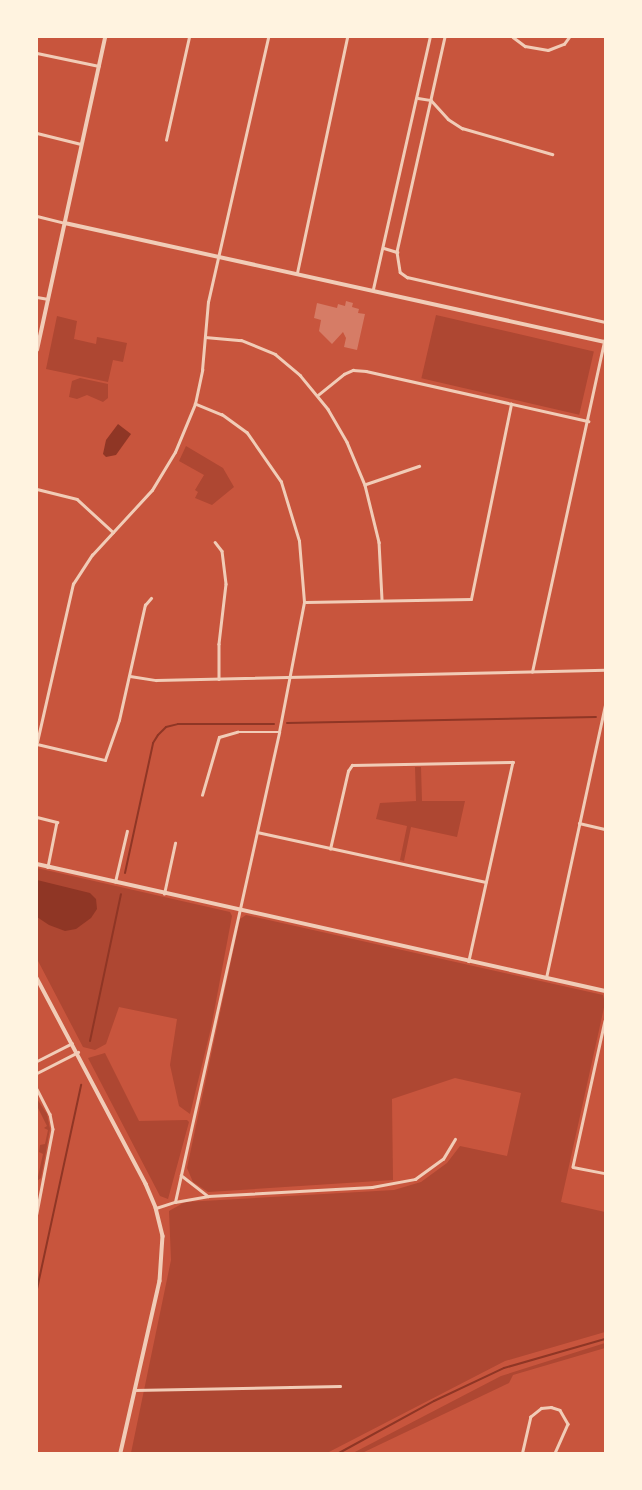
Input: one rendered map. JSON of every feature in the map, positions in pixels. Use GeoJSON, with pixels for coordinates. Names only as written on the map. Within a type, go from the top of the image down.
{"type":"FeatureCollection","features":[{"type":"Feature","properties":{"kind":"street"},"geometry":{"type":"LineString","coordinates":[[37,350],[105,37]]}},
{"type":"Feature","properties":{"kind":"street"},"geometry":{"type":"LineString","coordinates":[[166,140],[189,37]]}},
{"type":"Feature","properties":{"kind":"street"},"geometry":{"type":"LineString","coordinates":[[150,598],[145,605],[130,676],[105,760],[37,743],[70,592],[84,564],[142,504],[169,463],[195,404],[207,309],[268,37]]}},
{"type":"Feature","properties":{"kind":"street"},"geometry":{"type":"LineString","coordinates":[[296,274],[347,37]]}},
{"type":"Feature","properties":{"kind":"street"},"geometry":{"type":"LineString","coordinates":[[372,290],[384,248],[430,37]]}},
{"type":"Feature","properties":{"kind":"street"},"geometry":{"type":"LineString","coordinates":[[445,37],[397,253],[400,272],[407,277],[605,322]]}},
{"type":"Feature","properties":{"kind":"street"},"geometry":{"type":"LineString","coordinates":[[513,37],[526,46],[548,50],[564,44],[569,37]]}},
{"type":"Feature","properties":{"kind":"street"},"geometry":{"type":"LineString","coordinates":[[37,52],[99,66]]}},
{"type":"Feature","properties":{"kind":"street"},"geometry":{"type":"LineString","coordinates":[[418,98],[431,100],[448,119],[462,128],[552,154]]}},
{"type":"Feature","properties":{"kind":"street"},"geometry":{"type":"LineString","coordinates":[[37,133],[82,144]]}},
{"type":"Feature","properties":{"kind":"street"},"geometry":{"type":"LineString","coordinates":[[37,216],[605,341],[532,672]]}},
{"type":"Feature","properties":{"kind":"street"},"geometry":{"type":"LineString","coordinates":[[384,248],[397,253]]}},
{"type":"Feature","properties":{"kind":"street"},"geometry":{"type":"LineString","coordinates":[[37,297],[48,299]]}},
{"type":"Feature","properties":{"kind":"street"},"geometry":{"type":"LineString","coordinates":[[205,337],[241,340],[265,348],[296,370],[317,395],[348,442],[365,485],[379,542],[382,600]]}},
{"type":"Feature","properties":{"kind":"street"},"geometry":{"type":"LineString","coordinates":[[317,395],[353,370],[588,421]]}},
{"type":"Feature","properties":{"kind":"street"},"geometry":{"type":"LineString","coordinates":[[175,1202],[279,732],[304,602],[299,541],[281,482],[247,433],[222,415],[195,404]]}},
{"type":"Feature","properties":{"kind":"street"},"geometry":{"type":"LineString","coordinates":[[304,602],[471,599],[511,404]]}},
{"type":"Feature","properties":{"kind":"street"},"geometry":{"type":"LineString","coordinates":[[365,485],[419,466]]}},
{"type":"Feature","properties":{"kind":"street"},"geometry":{"type":"LineString","coordinates":[[37,489],[77,499],[114,533]]}},
{"type":"Feature","properties":{"kind":"street"},"geometry":{"type":"LineString","coordinates":[[215,542],[222,551],[226,584],[219,644],[219,679]]}},
{"type":"Feature","properties":{"kind":"street"},"geometry":{"type":"LineString","coordinates":[[130,676],[156,680],[605,670]]}},
{"type":"Feature","properties":{"kind":"street"},"geometry":{"type":"LineString","coordinates":[[546,978],[605,705]]}},
{"type":"Feature","properties":{"kind":"street"},"geometry":{"type":"LineString","coordinates":[[202,795],[219,737],[237,732],[279,732]]}},
{"type":"Feature","properties":{"kind":"street"},"geometry":{"type":"LineString","coordinates":[[330,849],[348,771],[352,765],[513,762],[469,961]]}},
{"type":"Feature","properties":{"kind":"street"},"geometry":{"type":"LineString","coordinates":[[37,817],[57,822],[48,867]]}},
{"type":"Feature","properties":{"kind":"street"},"geometry":{"type":"LineString","coordinates":[[579,823],[605,829]]}},
{"type":"Feature","properties":{"kind":"street"},"geometry":{"type":"LineString","coordinates":[[114,883],[127,831]]}},
{"type":"Feature","properties":{"kind":"street"},"geometry":{"type":"LineString","coordinates":[[257,832],[486,883]]}},
{"type":"Feature","properties":{"kind":"street"},"geometry":{"type":"LineString","coordinates":[[164,894],[175,843]]}},
{"type":"Feature","properties":{"kind":"street"},"geometry":{"type":"LineString","coordinates":[[37,864],[605,991]]}},
{"type":"Feature","properties":{"kind":"street"},"geometry":{"type":"LineString","coordinates":[[37,978],[78,1052],[156,1208],[163,1236],[163,1265],[121,1453]]}},
{"type":"Feature","properties":{"kind":"street"},"geometry":{"type":"LineString","coordinates":[[605,1021],[573,1167],[605,1174]]}},
{"type":"Feature","properties":{"kind":"street"},"geometry":{"type":"LineString","coordinates":[[37,1061],[72,1043]]}},
{"type":"Feature","properties":{"kind":"street"},"geometry":{"type":"LineString","coordinates":[[37,1073],[78,1052]]}},
{"type":"Feature","properties":{"kind":"street"},"geometry":{"type":"LineString","coordinates":[[37,1088],[53,1125],[37,1213]]}},
{"type":"Feature","properties":{"kind":"street"},"geometry":{"type":"LineString","coordinates":[[156,1208],[208,1196],[372,1187],[415,1179],[443,1159],[455,1139]]}},
{"type":"Feature","properties":{"kind":"street"},"geometry":{"type":"LineString","coordinates":[[181,1175],[208,1196]]}},
{"type":"Feature","properties":{"kind":"street"},"geometry":{"type":"LineString","coordinates":[[37,1184],[43,1185]]}},
{"type":"Feature","properties":{"kind":"street"},"geometry":{"type":"LineString","coordinates":[[134,1390],[340,1386]]}},
{"type":"Feature","properties":{"kind":"street"},"geometry":{"type":"LineString","coordinates":[[522,1453],[530,1417],[541,1408],[551,1407],[560,1410],[568,1424],[555,1453]]}},
{"type":"Feature","properties":{"kind":"shaded area"},"geometry":{"type":"Polygon","coordinates":[[[436,315],[594,351],[579,415],[421,378],[436,315]]]}},
{"type":"Feature","properties":{"kind":"shaded area"},"geometry":{"type":"Polygon","coordinates":[[[57,316],[77,321],[74,339],[96,344],[97,337],[127,343],[123,362],[113,360],[108,382],[46,369],[57,316]]]}},
{"type":"Feature","properties":{"kind":"shaded area"},"geometry":{"type":"Polygon","coordinates":[[[80,378],[108,384],[108,398],[103,402],[87,395],[77,399],[69,397],[72,381],[80,378]]]}},
{"type":"Feature","properties":{"kind":"shaded area"},"geometry":{"type":"Polygon","coordinates":[[[118,424],[131,434],[116,455],[106,457],[103,454],[106,440],[118,424]]]}},
{"type":"Feature","properties":{"kind":"shaded area"},"geometry":{"type":"Polygon","coordinates":[[[186,446],[223,468],[234,487],[212,505],[195,498],[198,492],[195,490],[204,475],[179,461],[186,446]]]}},
{"type":"Feature","properties":{"kind":"shaded area"},"geometry":{"type":"Polygon","coordinates":[[[415,767],[421,767],[422,801],[465,801],[457,837],[411,827],[404,861],[400,860],[407,826],[376,819],[380,803],[416,801],[415,767]]]}},
{"type":"Feature","properties":{"kind":"shaded area"},"geometry":{"type":"Polygon","coordinates":[[[37,868],[230,912],[232,916],[211,1028],[190,1114],[179,1106],[170,1065],[177,1019],[119,1007],[106,1044],[95,1050],[83,1047],[37,959],[37,868]]]}},
{"type":"Feature","properties":{"kind":"shaded area"},"geometry":{"type":"Polygon","coordinates":[[[37,880],[90,893],[96,899],[97,909],[91,918],[76,929],[65,931],[49,925],[37,917],[37,880]]]}},
{"type":"Feature","properties":{"kind":"shaded area"},"geometry":{"type":"Polygon","coordinates":[[[246,915],[603,995],[605,1003],[561,1202],[605,1212],[605,1332],[505,1361],[327,1453],[131,1453],[171,1260],[169,1211],[185,1202],[394,1190],[421,1182],[447,1163],[460,1146],[507,1156],[521,1093],[455,1078],[392,1099],[393,1180],[208,1192],[193,1182],[187,1168],[240,919],[246,915]]]}},
{"type":"Feature","properties":{"kind":"shaded area"},"geometry":{"type":"Polygon","coordinates":[[[105,1053],[139,1121],[189,1122],[168,1199],[160,1196],[88,1058],[105,1053]]]}},
{"type":"Feature","properties":{"kind":"shaded area"},"geometry":{"type":"Polygon","coordinates":[[[37,1099],[47,1114],[50,1129],[41,1178],[37,1181],[43,1154],[39,1152],[40,1145],[45,1144],[48,1130],[44,1128],[47,1126],[37,1106],[37,1099]]]}},
{"type":"Feature","properties":{"kind":"shaded area"},"geometry":{"type":"Polygon","coordinates":[[[605,1343],[605,1348],[513,1375],[509,1383],[362,1453],[353,1453],[501,1376],[605,1343]]]}},
{"type":"Feature","properties":{"kind":"building"},"geometry":{"type":"Polygon","coordinates":[[[346,301],[359,309],[358,313],[365,314],[357,350],[344,347],[346,338],[343,332],[332,344],[319,331],[321,320],[314,318],[317,303],[337,308],[338,304],[345,306],[346,301]]]}},
{"type":"Feature","properties":{"kind":"waterway"},"geometry":{"type":"LineString","coordinates":[[287,723],[596,717]]}},
{"type":"Feature","properties":{"kind":"waterway"},"geometry":{"type":"LineString","coordinates":[[125,873],[153,743],[158,735],[166,727],[178,724],[274,724]]}},
{"type":"Feature","properties":{"kind":"waterway"},"geometry":{"type":"LineString","coordinates":[[90,1041],[121,894]]}},
{"type":"Feature","properties":{"kind":"waterway"},"geometry":{"type":"LineString","coordinates":[[37,1289],[81,1085]]}},
{"type":"Feature","properties":{"kind":"waterway"},"geometry":{"type":"LineString","coordinates":[[339,1453],[434,1401],[504,1368],[605,1339]]}}]}
